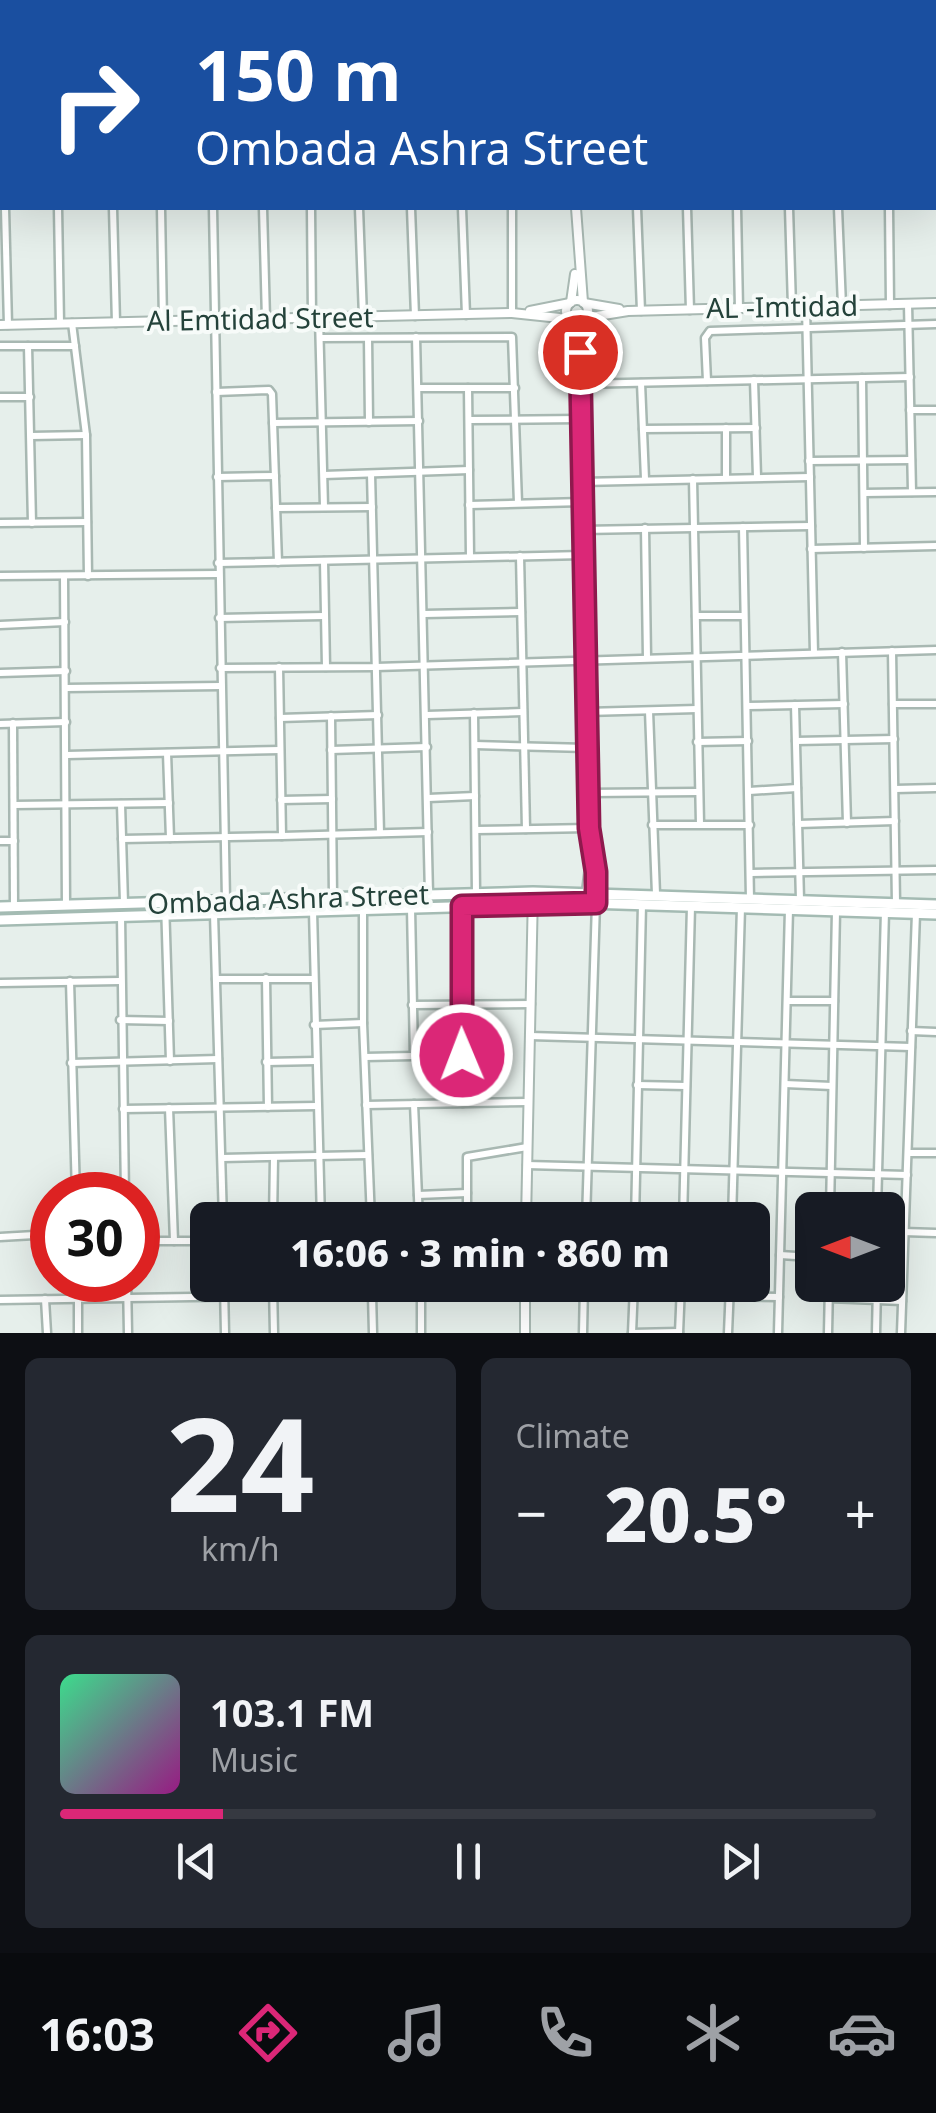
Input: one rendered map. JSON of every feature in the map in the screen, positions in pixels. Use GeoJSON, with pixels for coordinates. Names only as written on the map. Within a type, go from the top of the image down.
{"type":"FeatureCollection","features":[{"type":"Feature","properties":{"kind":"main road","name":"Ombada Ashra Street"},"geometry":{"type":"LineString","coordinates":[[0,908],[533,892],[642,904],[936,914]]}},
{"type":"Feature","properties":{"kind":"main road","name":"Ombada Ashra Street"},"geometry":{"type":"LineString","coordinates":[[0,920],[534,905],[656,894],[936,905]]}},
{"type":"Feature","properties":{"kind":"main road"},"geometry":{"type":"LineString","coordinates":[[347,896],[347,909]]}},
{"type":"Feature","properties":{"kind":"street"},"geometry":{"type":"LineString","coordinates":[[4,325],[5,210]]}},
{"type":"Feature","properties":{"kind":"street"},"geometry":{"type":"LineString","coordinates":[[58,210],[60,323]]}},
{"type":"Feature","properties":{"kind":"street"},"geometry":{"type":"LineString","coordinates":[[113,210],[116,323]]}},
{"type":"Feature","properties":{"kind":"street"},"geometry":{"type":"LineString","coordinates":[[160,210],[163,321]]}},
{"type":"Feature","properties":{"kind":"street"},"geometry":{"type":"LineString","coordinates":[[212,210],[226,900]]}},
{"type":"Feature","properties":{"kind":"street"},"geometry":{"type":"LineString","coordinates":[[263,210],[266,319]]}},
{"type":"Feature","properties":{"kind":"street"},"geometry":{"type":"LineString","coordinates":[[311,210],[315,318],[320,338],[324,507]]}},
{"type":"Feature","properties":{"kind":"street"},"geometry":{"type":"LineString","coordinates":[[359,210],[363,317]]}},
{"type":"Feature","properties":{"kind":"street"},"geometry":{"type":"LineString","coordinates":[[411,210],[415,316]]}},
{"type":"Feature","properties":{"kind":"street"},"geometry":{"type":"LineString","coordinates":[[462,210],[466,315]]}},
{"type":"Feature","properties":{"kind":"street"},"geometry":{"type":"LineString","coordinates":[[512,210],[517,314]]}},
{"type":"Feature","properties":{"kind":"street"},"geometry":{"type":"LineString","coordinates":[[576,210],[577,250],[588,312],[578,364]]}},
{"type":"Feature","properties":{"kind":"street"},"geometry":{"type":"LineString","coordinates":[[637,210],[640,311]]}},
{"type":"Feature","properties":{"kind":"street"},"geometry":{"type":"LineString","coordinates":[[686,210],[690,310]]}},
{"type":"Feature","properties":{"kind":"street"},"geometry":{"type":"LineString","coordinates":[[736,210],[739,308]]}},
{"type":"Feature","properties":{"kind":"street"},"geometry":{"type":"LineString","coordinates":[[789,210],[792,307]]}},
{"type":"Feature","properties":{"kind":"street"},"geometry":{"type":"LineString","coordinates":[[838,210],[842,306]]}},
{"type":"Feature","properties":{"kind":"street"},"geometry":{"type":"LineString","coordinates":[[889,210],[890,305]]}},
{"type":"Feature","properties":{"kind":"street"},"geometry":{"type":"LineString","coordinates":[[577,250],[571,302],[566,310],[578,364],[589,828],[594,862],[587,1202]]}},
{"type":"Feature","properties":{"kind":"street"},"geometry":{"type":"LineString","coordinates":[[517,314],[571,302],[628,312]]}},
{"type":"Feature","properties":{"kind":"street"},"geometry":{"type":"LineString","coordinates":[[908,304],[912,492]]}},
{"type":"Feature","properties":{"kind":"street","name":"AL -Imtidad"},"geometry":{"type":"LineString","coordinates":[[628,312],[936,304]]}},
{"type":"Feature","properties":{"kind":"street"},"geometry":{"type":"LineString","coordinates":[[806,307],[814,653]]}},
{"type":"Feature","properties":{"kind":"street"},"geometry":{"type":"LineString","coordinates":[[517,314],[578,322],[628,312]]}},
{"type":"Feature","properties":{"kind":"street","name":"Al Emtidad Street"},"geometry":{"type":"LineString","coordinates":[[4,325],[517,314]]}},
{"type":"Feature","properties":{"kind":"street"},"geometry":{"type":"LineString","coordinates":[[72,323],[86,435],[88,576]]}},
{"type":"Feature","properties":{"kind":"street"},"geometry":{"type":"LineString","coordinates":[[706,381],[705,338],[710,331],[936,324]]}},
{"type":"Feature","properties":{"kind":"street"},"geometry":{"type":"LineString","coordinates":[[416,337],[430,895]]}},
{"type":"Feature","properties":{"kind":"street"},"geometry":{"type":"LineString","coordinates":[[320,338],[512,338],[518,503]]}},
{"type":"Feature","properties":{"kind":"street"},"geometry":{"type":"LineString","coordinates":[[368,338],[370,422]]}},
{"type":"Feature","properties":{"kind":"street"},"geometry":{"type":"LineString","coordinates":[[0,346],[74,346]]}},
{"type":"Feature","properties":{"kind":"street"},"geometry":{"type":"LineString","coordinates":[[28,346],[32,523]]}},
{"type":"Feature","properties":{"kind":"street"},"geometry":{"type":"LineString","coordinates":[[579,384],[910,377]]}},
{"type":"Feature","properties":{"kind":"street"},"geometry":{"type":"LineString","coordinates":[[862,378],[864,548]]}},
{"type":"Feature","properties":{"kind":"street"},"geometry":{"type":"LineString","coordinates":[[754,380],[757,477]]}},
{"type":"Feature","properties":{"kind":"street"},"geometry":{"type":"LineString","coordinates":[[641,383],[645,480]]}},
{"type":"Feature","properties":{"kind":"street"},"geometry":{"type":"LineString","coordinates":[[418,388],[515,388]]}},
{"type":"Feature","properties":{"kind":"street"},"geometry":{"type":"LineString","coordinates":[[468,388],[470,558]]}},
{"type":"Feature","properties":{"kind":"street"},"geometry":{"type":"LineString","coordinates":[[216,392],[271,391],[278,562]]}},
{"type":"Feature","properties":{"kind":"street"},"geometry":{"type":"LineString","coordinates":[[0,396],[30,398]]}},
{"type":"Feature","properties":{"kind":"street"},"geometry":{"type":"LineString","coordinates":[[910,410],[936,410]]}},
{"type":"Feature","properties":{"kind":"street"},"geometry":{"type":"LineString","coordinates":[[469,420],[580,419]]}},
{"type":"Feature","properties":{"kind":"street"},"geometry":{"type":"LineString","coordinates":[[273,423],[418,421]]}},
{"type":"Feature","properties":{"kind":"street"},"geometry":{"type":"LineString","coordinates":[[726,428],[726,478]]}},
{"type":"Feature","properties":{"kind":"street"},"geometry":{"type":"LineString","coordinates":[[643,429],[756,428]]}},
{"type":"Feature","properties":{"kind":"street"},"geometry":{"type":"LineString","coordinates":[[31,436],[86,435]]}},
{"type":"Feature","properties":{"kind":"street"},"geometry":{"type":"LineString","coordinates":[[809,461],[912,460]]}},
{"type":"Feature","properties":{"kind":"street"},"geometry":{"type":"LineString","coordinates":[[324,474],[469,470]]}},
{"type":"Feature","properties":{"kind":"street"},"geometry":{"type":"LineString","coordinates":[[371,474],[380,833]]}},
{"type":"Feature","properties":{"kind":"street"},"geometry":{"type":"LineString","coordinates":[[217,477],[275,476]]}},
{"type":"Feature","properties":{"kind":"street"},"geometry":{"type":"LineString","coordinates":[[581,482],[810,477]]}},
{"type":"Feature","properties":{"kind":"street"},"geometry":{"type":"LineString","coordinates":[[693,479],[700,824]]}},
{"type":"Feature","properties":{"kind":"street"},"geometry":{"type":"LineString","coordinates":[[864,494],[936,492]]}},
{"type":"Feature","properties":{"kind":"street"},"geometry":{"type":"LineString","coordinates":[[469,504],[582,502]]}},
{"type":"Feature","properties":{"kind":"street"},"geometry":{"type":"LineString","coordinates":[[276,508],[372,507]]}},
{"type":"Feature","properties":{"kind":"street"},"geometry":{"type":"LineString","coordinates":[[0,523],[87,522]]}},
{"type":"Feature","properties":{"kind":"street"},"geometry":{"type":"LineString","coordinates":[[582,530],[811,526]]}},
{"type":"Feature","properties":{"kind":"street"},"geometry":{"type":"LineString","coordinates":[[743,527],[750,899]]}},
{"type":"Feature","properties":{"kind":"street"},"geometry":{"type":"LineString","coordinates":[[645,528],[646,658]]}},
{"type":"Feature","properties":{"kind":"street"},"geometry":{"type":"LineString","coordinates":[[812,550],[936,546]]}},
{"type":"Feature","properties":{"kind":"street"},"geometry":{"type":"LineString","coordinates":[[218,563],[583,555]]}},
{"type":"Feature","properties":{"kind":"street"},"geometry":{"type":"LineString","coordinates":[[520,556],[526,830]]}},
{"type":"Feature","properties":{"kind":"street"},"geometry":{"type":"LineString","coordinates":[[324,561],[326,667]]}},
{"type":"Feature","properties":{"kind":"street"},"geometry":{"type":"LineString","coordinates":[[0,576],[218,574]]}},
{"type":"Feature","properties":{"kind":"street"},"geometry":{"type":"LineString","coordinates":[[64,576],[66,906]]}},
{"type":"Feature","properties":{"kind":"street"},"geometry":{"type":"LineString","coordinates":[[424,614],[521,612]]}},
{"type":"Feature","properties":{"kind":"street"},"geometry":{"type":"LineString","coordinates":[[219,618],[324,616]]}},
{"type":"Feature","properties":{"kind":"street"},"geometry":{"type":"LineString","coordinates":[[696,616],[745,616]]}},
{"type":"Feature","properties":{"kind":"street"},"geometry":{"type":"LineString","coordinates":[[0,625],[65,622]]}},
{"type":"Feature","properties":{"kind":"street"},"geometry":{"type":"LineString","coordinates":[[220,668],[936,650]]}},
{"type":"Feature","properties":{"kind":"street"},"geometry":{"type":"LineString","coordinates":[[892,651],[896,904]]}},
{"type":"Feature","properties":{"kind":"street"},"geometry":{"type":"LineString","coordinates":[[842,652],[846,823]]}},
{"type":"Feature","properties":{"kind":"street"},"geometry":{"type":"LineString","coordinates":[[279,668],[282,836]]}},
{"type":"Feature","properties":{"kind":"street"},"geometry":{"type":"LineString","coordinates":[[0,673],[66,670]]}},
{"type":"Feature","properties":{"kind":"street"},"geometry":{"type":"LineString","coordinates":[[66,688],[221,686]]}},
{"type":"Feature","properties":{"kind":"street"},"geometry":{"type":"LineString","coordinates":[[747,706],[844,704]]}},
{"type":"Feature","properties":{"kind":"street"},"geometry":{"type":"LineString","coordinates":[[893,704],[936,704]]}},
{"type":"Feature","properties":{"kind":"street"},"geometry":{"type":"LineString","coordinates":[[795,705],[800,900]]}},
{"type":"Feature","properties":{"kind":"street"},"geometry":{"type":"LineString","coordinates":[[586,712],[697,709]]}},
{"type":"Feature","properties":{"kind":"street"},"geometry":{"type":"LineString","coordinates":[[650,710],[656,894]]}},
{"type":"Feature","properties":{"kind":"street"},"geometry":{"type":"LineString","coordinates":[[427,715],[524,712]]}},
{"type":"Feature","properties":{"kind":"street"},"geometry":{"type":"LineString","coordinates":[[474,713],[476,893]]}},
{"type":"Feature","properties":{"kind":"street"},"geometry":{"type":"LineString","coordinates":[[280,718],[378,714]]}},
{"type":"Feature","properties":{"kind":"street"},"geometry":{"type":"LineString","coordinates":[[331,716],[333,896]]}},
{"type":"Feature","properties":{"kind":"street"},"geometry":{"type":"LineString","coordinates":[[0,724],[66,722]]}},
{"type":"Feature","properties":{"kind":"street"},"geometry":{"type":"LineString","coordinates":[[13,723],[14,907]]}},
{"type":"Feature","properties":{"kind":"street"},"geometry":{"type":"LineString","coordinates":[[796,741],[894,738]]}},
{"type":"Feature","properties":{"kind":"street"},"geometry":{"type":"LineString","coordinates":[[697,742],[748,741]]}},
{"type":"Feature","properties":{"kind":"street"},"geometry":{"type":"LineString","coordinates":[[475,745],[587,748]]}},
{"type":"Feature","properties":{"kind":"street"},"geometry":{"type":"LineString","coordinates":[[331,750],[427,748]]}},
{"type":"Feature","properties":{"kind":"street"},"geometry":{"type":"LineString","coordinates":[[66,755],[280,750]]}},
{"type":"Feature","properties":{"kind":"street"},"geometry":{"type":"LineString","coordinates":[[168,752],[170,838]]}},
{"type":"Feature","properties":{"kind":"street"},"geometry":{"type":"LineString","coordinates":[[0,759],[14,758]]}},
{"type":"Feature","properties":{"kind":"street"},"geometry":{"type":"LineString","coordinates":[[749,791],[797,788]]}},
{"type":"Feature","properties":{"kind":"street"},"geometry":{"type":"LineString","coordinates":[[894,789],[936,788]]}},
{"type":"Feature","properties":{"kind":"street"},"geometry":{"type":"LineString","coordinates":[[588,793],[698,792]]}},
{"type":"Feature","properties":{"kind":"street"},"geometry":{"type":"LineString","coordinates":[[428,798],[476,796]]}},
{"type":"Feature","properties":{"kind":"street"},"geometry":{"type":"LineString","coordinates":[[281,800],[332,799]]}},
{"type":"Feature","properties":{"kind":"street"},"geometry":{"type":"LineString","coordinates":[[120,804],[124,904]]}},
{"type":"Feature","properties":{"kind":"street"},"geometry":{"type":"LineString","coordinates":[[14,806],[170,804]]}},
{"type":"Feature","properties":{"kind":"street"},"geometry":{"type":"LineString","coordinates":[[798,824],[895,821]]}},
{"type":"Feature","properties":{"kind":"street"},"geometry":{"type":"LineString","coordinates":[[652,825],[750,825]]}},
{"type":"Feature","properties":{"kind":"street"},"geometry":{"type":"LineString","coordinates":[[476,830],[589,828]]}},
{"type":"Feature","properties":{"kind":"street"},"geometry":{"type":"LineString","coordinates":[[122,839],[428,832]]}},
{"type":"Feature","properties":{"kind":"street"},"geometry":{"type":"LineString","coordinates":[[0,840],[14,841]]}},
{"type":"Feature","properties":{"kind":"street"},"geometry":{"type":"LineString","coordinates":[[750,874],[936,870]]}},
{"type":"Feature","properties":{"kind":"street"},"geometry":{"type":"LineString","coordinates":[[526,1202],[533,892]]}},
{"type":"Feature","properties":{"kind":"street"},"geometry":{"type":"LineString","coordinates":[[165,901],[170,1061]]}},
{"type":"Feature","properties":{"kind":"street"},"geometry":{"type":"LineString","coordinates":[[636,1202],[642,904]]}},
{"type":"Feature","properties":{"kind":"street"},"geometry":{"type":"LineString","coordinates":[[462,906],[463,1103]]}},
{"type":"Feature","properties":{"kind":"street"},"geometry":{"type":"LineString","coordinates":[[683,1202],[691,906]]}},
{"type":"Feature","properties":{"kind":"street"},"geometry":{"type":"LineString","coordinates":[[411,908],[414,1056]]}},
{"type":"Feature","properties":{"kind":"street"},"geometry":{"type":"LineString","coordinates":[[732,1202],[741,908]]}},
{"type":"Feature","properties":{"kind":"street"},"geometry":{"type":"LineString","coordinates":[[363,909],[370,1202]]}},
{"type":"Feature","properties":{"kind":"street"},"geometry":{"type":"LineString","coordinates":[[789,909],[778,1297],[778,1333],[789,1333]]}},
{"type":"Feature","properties":{"kind":"street"},"geometry":{"type":"LineString","coordinates":[[313,910],[320,1202]]}},
{"type":"Feature","properties":{"kind":"street"},"geometry":{"type":"LineString","coordinates":[[830,1192],[836,910]]}},
{"type":"Feature","properties":{"kind":"street"},"geometry":{"type":"LineString","coordinates":[[877,1192],[886,911]]}},
{"type":"Feature","properties":{"kind":"street"},"geometry":{"type":"LineString","coordinates":[[905,1213],[916,913]]}},
{"type":"Feature","properties":{"kind":"street"},"geometry":{"type":"LineString","coordinates":[[214,914],[223,1202]]}},
{"type":"Feature","properties":{"kind":"street"},"geometry":{"type":"LineString","coordinates":[[121,916],[124,1172]]}},
{"type":"Feature","properties":{"kind":"street"},"geometry":{"type":"LineString","coordinates":[[266,978],[268,1107]]}},
{"type":"Feature","properties":{"kind":"street"},"geometry":{"type":"LineString","coordinates":[[216,979],[313,978]]}},
{"type":"Feature","properties":{"kind":"street"},"geometry":{"type":"LineString","coordinates":[[70,981],[75,1172]]}},
{"type":"Feature","properties":{"kind":"street"},"geometry":{"type":"LineString","coordinates":[[0,983],[120,981]]}},
{"type":"Feature","properties":{"kind":"street"},"geometry":{"type":"LineString","coordinates":[[788,1001],[834,1001]]}},
{"type":"Feature","properties":{"kind":"street"},"geometry":{"type":"LineString","coordinates":[[412,1005],[531,1004]]}},
{"type":"Feature","properties":{"kind":"street"},"geometry":{"type":"LineString","coordinates":[[120,1020],[169,1021]]}},
{"type":"Feature","properties":{"kind":"street"},"geometry":{"type":"LineString","coordinates":[[314,1024],[363,1024]]}},
{"type":"Feature","properties":{"kind":"street"},"geometry":{"type":"LineString","coordinates":[[911,1031],[936,1032]]}},
{"type":"Feature","properties":{"kind":"street"},"geometry":{"type":"LineString","coordinates":[[530,1036],[911,1047]]}},
{"type":"Feature","properties":{"kind":"street"},"geometry":{"type":"LineString","coordinates":[[365,1056],[462,1055]]}},
{"type":"Feature","properties":{"kind":"street"},"geometry":{"type":"LineString","coordinates":[[71,1063],[218,1058]]}},
{"type":"Feature","properties":{"kind":"street"},"geometry":{"type":"LineString","coordinates":[[266,1062],[316,1061]]}},
{"type":"Feature","properties":{"kind":"street"},"geometry":{"type":"LineString","coordinates":[[638,1084],[686,1086]]}},
{"type":"Feature","properties":{"kind":"street"},"geometry":{"type":"LineString","coordinates":[[785,1084],[832,1086]]}},
{"type":"Feature","properties":{"kind":"street"},"geometry":{"type":"LineString","coordinates":[[366,1106],[528,1102]]}},
{"type":"Feature","properties":{"kind":"street"},"geometry":{"type":"LineString","coordinates":[[414,1104],[418,1202]]}},
{"type":"Feature","properties":{"kind":"street"},"geometry":{"type":"LineString","coordinates":[[123,1109],[317,1106]]}},
{"type":"Feature","properties":{"kind":"street"},"geometry":{"type":"LineString","coordinates":[[170,1108],[174,1241]]}},
{"type":"Feature","properties":{"kind":"street"},"geometry":{"type":"LineString","coordinates":[[467,1202],[469,1156],[527,1147]]}},
{"type":"Feature","properties":{"kind":"street"},"geometry":{"type":"LineString","coordinates":[[908,1152],[936,1153]]}},
{"type":"Feature","properties":{"kind":"street"},"geometry":{"type":"LineString","coordinates":[[222,1158],[368,1155]]}},
{"type":"Feature","properties":{"kind":"street"},"geometry":{"type":"LineString","coordinates":[[273,1202],[274,1158]]}},
{"type":"Feature","properties":{"kind":"street"},"geometry":{"type":"LineString","coordinates":[[527,1164],[907,1174]]}},
{"type":"Feature","properties":{"kind":"street"},"geometry":{"type":"LineString","coordinates":[[418,1195],[467,1193]]}},
{"type":"Feature","properties":{"kind":"street"},"geometry":{"type":"LineString","coordinates":[[905,1232],[936,1233]]}},
{"type":"Feature","properties":{"kind":"street"},"geometry":{"type":"LineString","coordinates":[[0,1237],[30,1235]]}},
{"type":"Feature","properties":{"kind":"street"},"geometry":{"type":"LineString","coordinates":[[160,1241],[190,1241]]}},
{"type":"Feature","properties":{"kind":"street"},"geometry":{"type":"LineString","coordinates":[[780,1255],[795,1256]]}},
{"type":"Feature","properties":{"kind":"street"},"geometry":{"type":"LineString","coordinates":[[160,1297],[190,1297]]}},
{"type":"Feature","properties":{"kind":"street"},"geometry":{"type":"LineString","coordinates":[[770,1297],[778,1297]]}},
{"type":"Feature","properties":{"kind":"street"},"geometry":{"type":"LineString","coordinates":[[0,1300],[30,1299]]}},
{"type":"Feature","properties":{"kind":"street"},"geometry":{"type":"LineString","coordinates":[[46,1302],[47,1333]]}},
{"type":"Feature","properties":{"kind":"street"},"geometry":{"type":"LineString","coordinates":[[78,1302],[78,1333]]}},
{"type":"Feature","properties":{"kind":"street"},"geometry":{"type":"LineString","coordinates":[[128,1302],[128,1333]]}},
{"type":"Feature","properties":{"kind":"street"},"geometry":{"type":"LineString","coordinates":[[224,1302],[225,1333]]}},
{"type":"Feature","properties":{"kind":"street"},"geometry":{"type":"LineString","coordinates":[[273,1302],[274,1333]]}},
{"type":"Feature","properties":{"kind":"street"},"geometry":{"type":"LineString","coordinates":[[372,1302],[373,1333]]}},
{"type":"Feature","properties":{"kind":"street"},"geometry":{"type":"LineString","coordinates":[[421,1302],[422,1333]]}},
{"type":"Feature","properties":{"kind":"street"},"geometry":{"type":"LineString","coordinates":[[525,1302],[525,1333]]}},
{"type":"Feature","properties":{"kind":"street"},"geometry":{"type":"LineString","coordinates":[[582,1333],[583,1302]]}},
{"type":"Feature","properties":{"kind":"street"},"geometry":{"type":"LineString","coordinates":[[633,1302],[632,1333],[679,1333],[681,1302]]}},
{"type":"Feature","properties":{"kind":"street"},"geometry":{"type":"LineString","coordinates":[[728,1333],[729,1302]]}},
{"type":"Feature","properties":{"kind":"street"},"geometry":{"type":"LineString","coordinates":[[828,1333],[829,1302]]}},
{"type":"Feature","properties":{"kind":"street"},"geometry":{"type":"LineString","coordinates":[[876,1333],[877,1302]]}},
{"type":"Feature","properties":{"kind":"street"},"geometry":{"type":"LineString","coordinates":[[900,1333],[902,1302]]}},
{"type":"Feature","properties":{"kind":"route"},"geometry":{"type":"LineString","coordinates":[[462,1055],[462,906],[596,903],[589,828],[580,352]]}}]}
